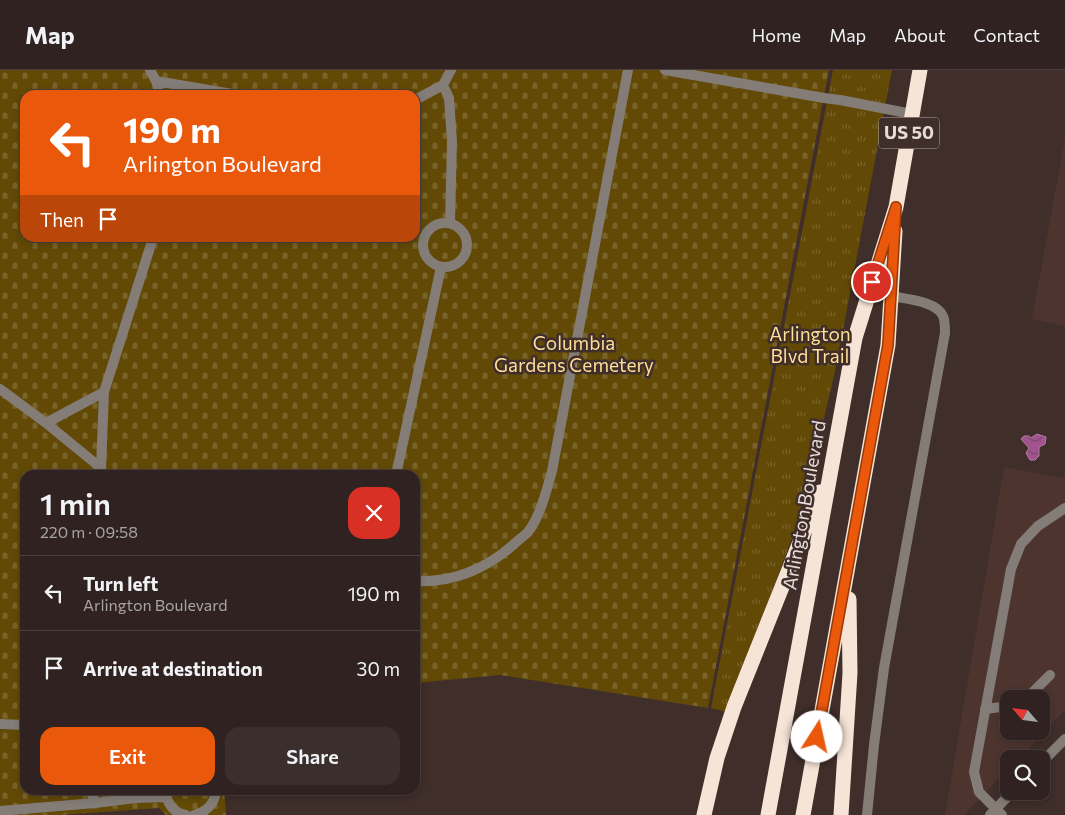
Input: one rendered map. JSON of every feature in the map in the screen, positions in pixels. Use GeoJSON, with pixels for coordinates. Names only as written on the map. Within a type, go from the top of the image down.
{"type":"FeatureCollection","features":[{"type":"Feature","properties":{"kind":"highway","name":"Arlington Boulevard"},"geometry":{"type":"LineString","coordinates":[[803,815],[888,345],[896,207],[920,70]]}},
{"type":"Feature","properties":{"kind":"highway","name":"Arlington Boulevard"},"geometry":{"type":"LineString","coordinates":[[768,815],[855,338],[896,207]]}},
{"type":"Feature","properties":{"kind":"highway"},"geometry":{"type":"LineString","coordinates":[[704,815],[717,758],[734,707],[832,460]]}},
{"type":"Feature","properties":{"kind":"highway"},"geometry":{"type":"LineString","coordinates":[[841,815],[850,672],[849,561]]}},
{"type":"Feature","properties":{"kind":"street"},"geometry":{"type":"LineString","coordinates":[[150,70],[158,90]]}},
{"type":"Feature","properties":{"kind":"street"},"geometry":{"type":"LineString","coordinates":[[420,97],[443,85],[452,70]]}},
{"type":"Feature","properties":{"kind":"street"},"geometry":{"type":"LineString","coordinates":[[420,582],[445,580],[478,570],[505,552],[528,531],[544,500],[552,471],[628,70]]}},
{"type":"Feature","properties":{"kind":"street"},"geometry":{"type":"LineString","coordinates":[[665,70],[912,114]]}},
{"type":"Feature","properties":{"kind":"street"},"geometry":{"type":"LineString","coordinates":[[156,82],[206,90]]}},
{"type":"Feature","properties":{"kind":"street"},"geometry":{"type":"LineString","coordinates":[[443,85],[449,98],[452,141],[450,223]]}},
{"type":"Feature","properties":{"kind":"street"},"geometry":{"type":"LineString","coordinates":[[450,223],[462,230],[468,242],[467,250],[460,261],[454,265],[441,267],[428,259],[424,252],[423,244],[429,230],[435,225],[450,223]]}},
{"type":"Feature","properties":{"kind":"street"},"geometry":{"type":"LineString","coordinates":[[102,470],[104,392],[152,242]]}},
{"type":"Feature","properties":{"kind":"street"},"geometry":{"type":"LineString","coordinates":[[397,470],[441,267]]}},
{"type":"Feature","properties":{"kind":"street"},"geometry":{"type":"LineString","coordinates":[[867,815],[884,668],[945,332],[943,316],[939,310],[926,303],[891,296]]}},
{"type":"Feature","properties":{"kind":"street"},"geometry":{"type":"LineString","coordinates":[[0,388],[46,423],[101,470]]}},
{"type":"Feature","properties":{"kind":"street"},"geometry":{"type":"LineString","coordinates":[[46,423],[104,392]]}},
{"type":"Feature","properties":{"kind":"street"},"geometry":{"type":"LineString","coordinates":[[1006,800],[996,813],[979,792],[974,772],[1010,569],[1021,544],[1038,526],[1065,508]]}},
{"type":"Feature","properties":{"kind":"street"},"geometry":{"type":"LineString","coordinates":[[1035,690],[1050,675]]}},
{"type":"Feature","properties":{"kind":"street"},"geometry":{"type":"LineString","coordinates":[[985,709],[1000,707]]}},
{"type":"Feature","properties":{"kind":"street"},"geometry":{"type":"LineString","coordinates":[[0,724],[20,725]]}},
{"type":"Feature","properties":{"kind":"street"},"geometry":{"type":"LineString","coordinates":[[1050,754],[1065,739]]}},
{"type":"Feature","properties":{"kind":"street"},"geometry":{"type":"LineString","coordinates":[[93,795],[95,803]]}},
{"type":"Feature","properties":{"kind":"street"},"geometry":{"type":"LineString","coordinates":[[0,811],[95,803],[158,795]]}},
{"type":"Feature","properties":{"kind":"street"},"geometry":{"type":"LineString","coordinates":[[166,795],[175,810],[186,815]]}},
{"type":"Feature","properties":{"kind":"street"},"geometry":{"type":"LineString","coordinates":[[196,815],[206,811],[212,804],[215,795]]}},
{"type":"Feature","properties":{"kind":"shaded area"},"geometry":{"type":"Polygon","coordinates":[[[1065,138],[1065,326],[1032,319],[1065,138]]]}},
{"type":"Feature","properties":{"kind":"shaded area"},"geometry":{"type":"Polygon","coordinates":[[[1004,467],[1064,478],[1065,474],[1065,710],[1050,726],[1050,690],[1000,690],[1000,740],[1036,740],[1027,750],[1000,750],[1000,777],[964,815],[945,815],[1004,467]]]}},
{"type":"Feature","properties":{"kind":"green space","name":"Columbia Gardens Cemetery"},"geometry":{"type":"Polygon","coordinates":[[[0,70],[829,70],[708,708],[500,675],[420,683],[420,470],[20,470],[20,795],[224,795],[226,815],[166,815],[159,808],[60,815],[0,815],[0,70]]]}},
{"type":"Feature","properties":{"kind":"green space","name":"Arlington Blvd Trail"},"geometry":{"type":"Polygon","coordinates":[[[833,70],[892,70],[836,367],[813,465],[792,538],[727,712],[711,708],[833,70]]]}},
{"type":"Feature","properties":{"kind":"water"},"geometry":{"type":"Polygon","coordinates":[[[1037,434],[1046,437],[1045,444],[1039,447],[1039,456],[1035,460],[1030,460],[1026,453],[1029,448],[1021,439],[1024,436],[1031,438],[1037,434]]]}},
{"type":"Feature","properties":{"kind":"route"},"geometry":{"type":"LineString","coordinates":[[817,737],[888,345],[896,207],[872,282]]}}]}
